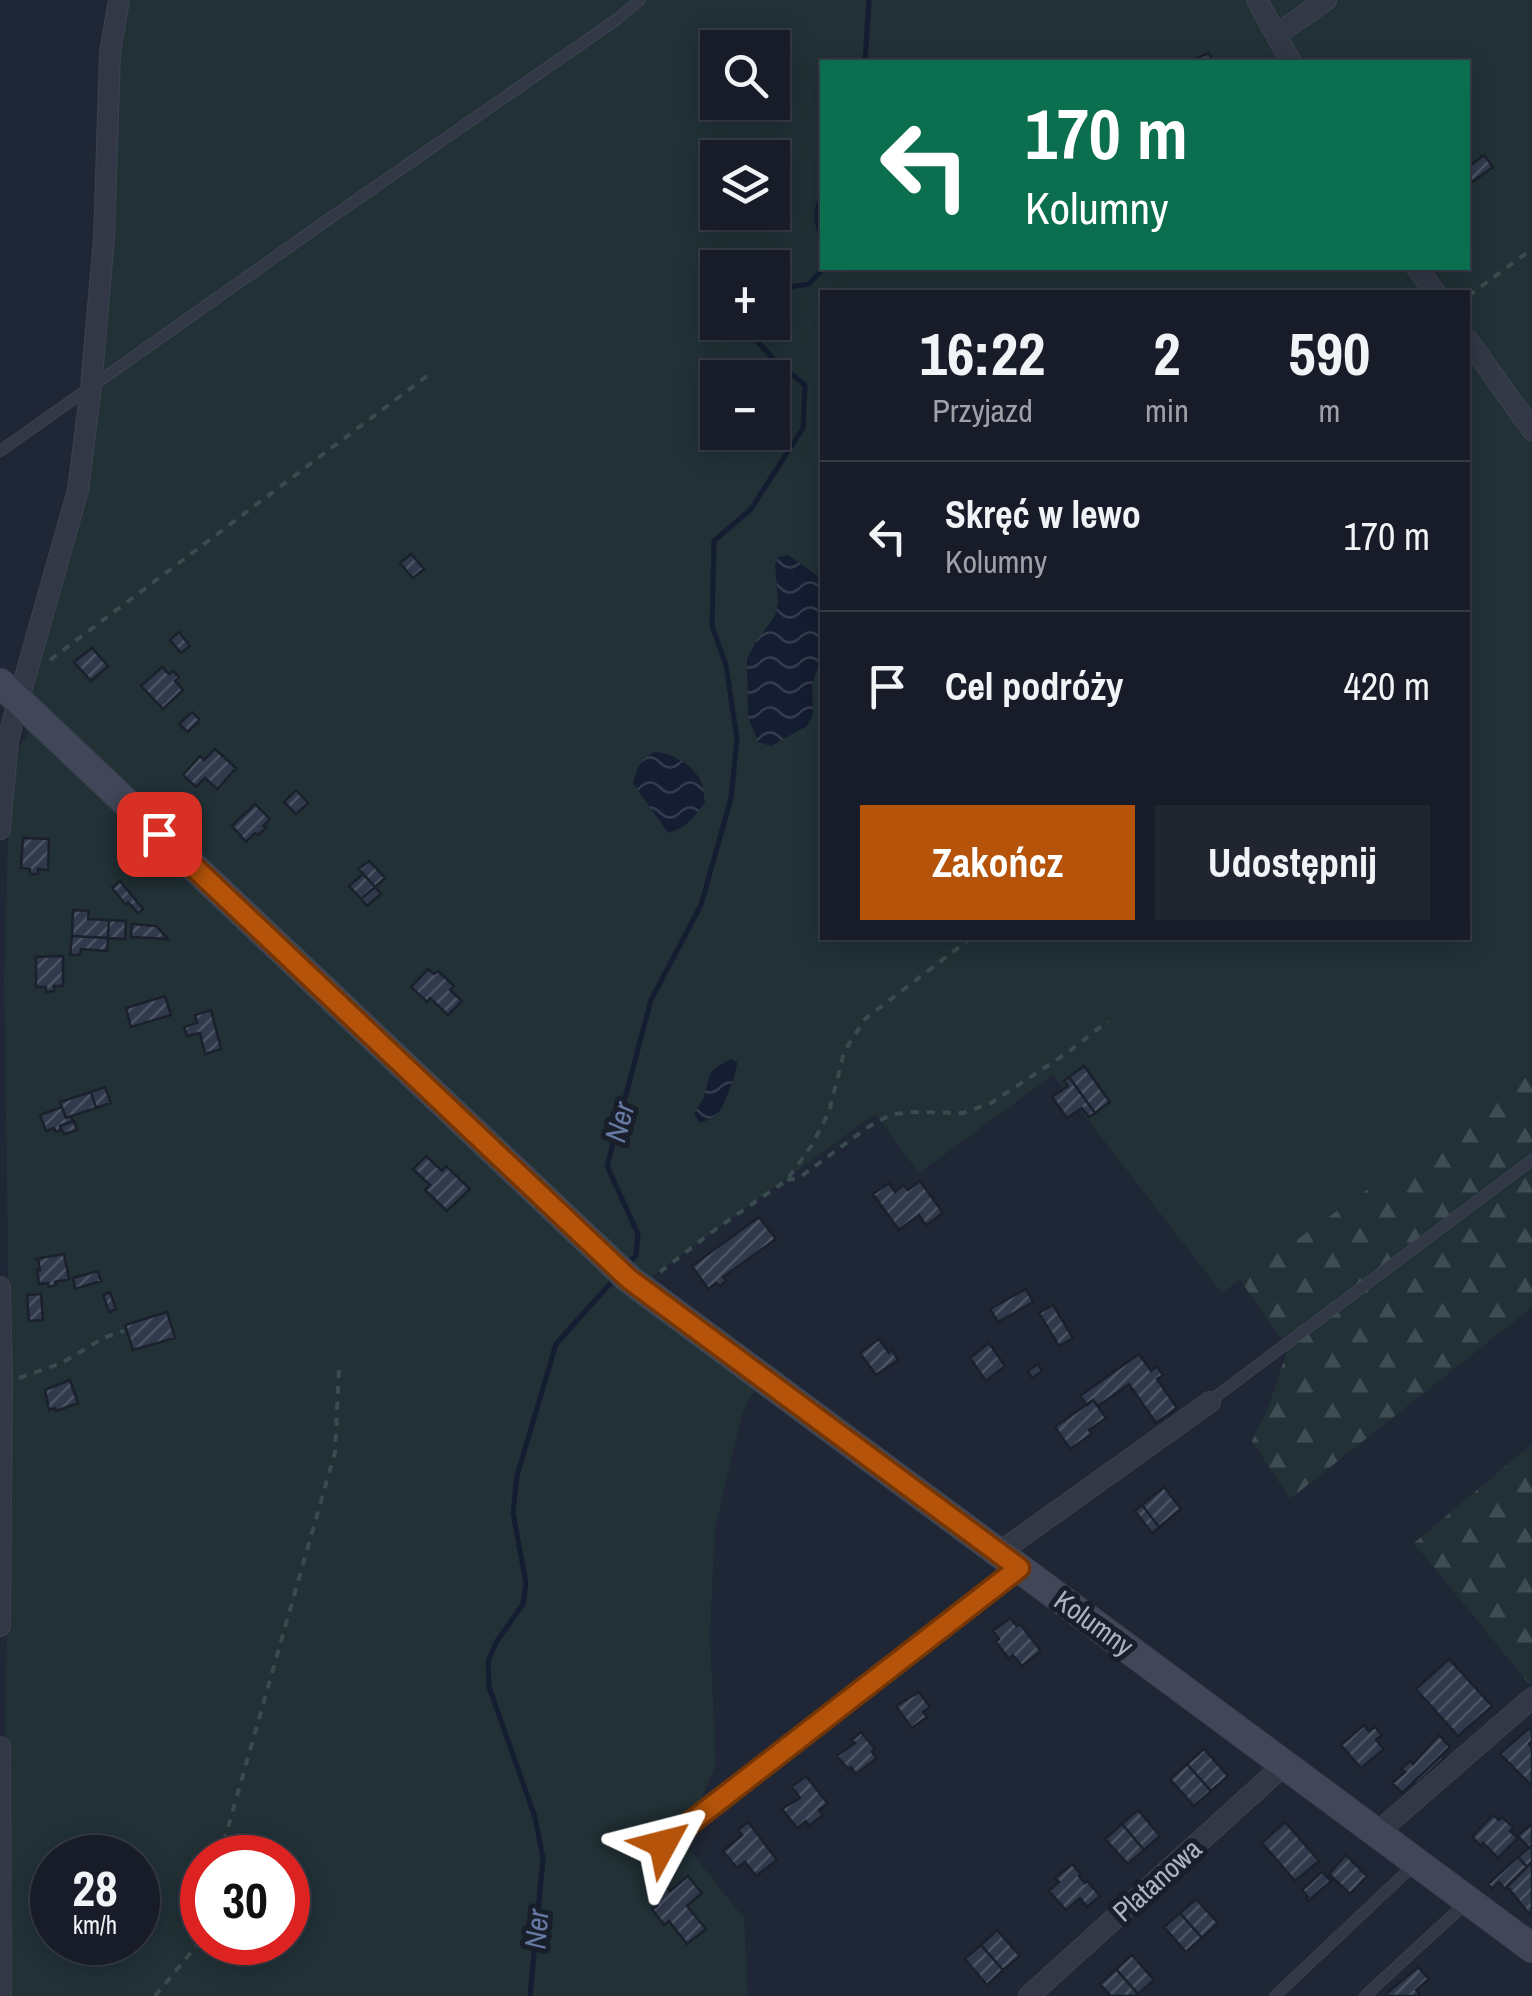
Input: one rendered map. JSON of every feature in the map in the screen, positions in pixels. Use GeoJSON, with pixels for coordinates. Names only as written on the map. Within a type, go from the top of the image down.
{"type":"FeatureCollection","features":[{"type":"Feature","properties":{"kind":"street"},"geometry":{"type":"LineString","coordinates":[[0,829],[15,688],[78,490],[104,239],[110,53],[119,0]]}},
{"type":"Feature","properties":{"kind":"street"},"geometry":{"type":"LineString","coordinates":[[1257,0],[1290,60]]}},
{"type":"Feature","properties":{"kind":"street"},"geometry":{"type":"LineString","coordinates":[[1276,35],[1326,0]]}},
{"type":"Feature","properties":{"kind":"street"},"geometry":{"type":"LineString","coordinates":[[1418,270],[1433,290]]}},
{"type":"Feature","properties":{"kind":"street"},"geometry":{"type":"LineString","coordinates":[[1470,343],[1532,430]]}},
{"type":"Feature","properties":{"kind":"street","name":"Kolumny"},"geometry":{"type":"LineString","coordinates":[[15,688],[626,1276],[1531,1946]]}},
{"type":"Feature","properties":{"kind":"street"},"geometry":{"type":"LineString","coordinates":[[0,1287],[0,1626]]}},
{"type":"Feature","properties":{"kind":"street"},"geometry":{"type":"LineString","coordinates":[[663,1844],[1010,1561],[1007,1547],[1210,1402]]}},
{"type":"Feature","properties":{"kind":"street"},"geometry":{"type":"LineString","coordinates":[[1378,1832],[1532,1698]]}},
{"type":"Feature","properties":{"kind":"street"},"geometry":{"type":"LineString","coordinates":[[0,1747],[1,1996]]}},
{"type":"Feature","properties":{"kind":"street","name":"Platanowa"},"geometry":{"type":"LineString","coordinates":[[1029,1996],[1285,1764]]}},
{"type":"Feature","properties":{"kind":"lane"},"geometry":{"type":"LineString","coordinates":[[0,451],[640,0]]}},
{"type":"Feature","properties":{"kind":"lane"},"geometry":{"type":"LineString","coordinates":[[1210,1402],[1532,1160]]}},
{"type":"Feature","properties":{"kind":"lane"},"geometry":{"type":"LineString","coordinates":[[1275,1996],[1418,1862]]}},
{"type":"Feature","properties":{"kind":"lane"},"geometry":{"type":"LineString","coordinates":[[1365,1996],[1470,1900]]}},
{"type":"Feature","properties":{"kind":"path"},"geometry":{"type":"LineString","coordinates":[[1470,295],[1532,249]]}},
{"type":"Feature","properties":{"kind":"path"},"geometry":{"type":"LineString","coordinates":[[15,688],[432,373]]}},
{"type":"Feature","properties":{"kind":"path"},"geometry":{"type":"LineString","coordinates":[[626,1276],[716,1230],[787,1180],[829,1112],[844,1052],[865,1019],[968,940]]}},
{"type":"Feature","properties":{"kind":"path"},"geometry":{"type":"LineString","coordinates":[[787,1180],[799,1178],[890,1114],[963,1114],[990,1103],[1108,1021]]}},
{"type":"Feature","properties":{"kind":"path"},"geometry":{"type":"LineString","coordinates":[[2,1380],[62,1363],[103,1338],[124,1331]]}},
{"type":"Feature","properties":{"kind":"path"},"geometry":{"type":"LineString","coordinates":[[225,1835],[335,1452],[339,1368]]}},
{"type":"Feature","properties":{"kind":"path"},"geometry":{"type":"LineString","coordinates":[[154,1996],[180,1965]]}},
{"type":"Feature","properties":{"kind":"green space"},"geometry":{"type":"Polygon","coordinates":[[[122,0],[1532,0],[1532,1072],[1222,1293],[1053,1075],[919,1173],[875,1114],[651,1277],[782,1373],[751,1395],[741,1419],[715,1528],[710,1635],[716,1764],[683,1842],[744,1918],[748,1996],[5,1996],[10,1399],[4,981],[9,798],[19,746],[28,735],[26,680],[74,521],[122,0]]]}},
{"type":"Feature","properties":{"kind":"green space"},"geometry":{"type":"Polygon","coordinates":[[[1532,1058],[1532,1307],[1290,1499],[1252,1441],[1269,1406],[1288,1348],[1240,1280],[1532,1058]]]}},
{"type":"Feature","properties":{"kind":"green space"},"geometry":{"type":"Polygon","coordinates":[[[1532,1444],[1532,1681],[1529,1684],[1414,1543],[1532,1444]]]}},
{"type":"Feature","properties":{"kind":"water"},"geometry":{"type":"Polygon","coordinates":[[[788,555],[820,578],[820,662],[812,684],[813,714],[807,726],[771,746],[758,742],[748,717],[747,659],[775,616],[778,557],[788,555]]]}},
{"type":"Feature","properties":{"kind":"water"},"geometry":{"type":"Polygon","coordinates":[[[654,752],[682,762],[699,778],[703,788],[705,802],[698,812],[685,825],[668,833],[633,783],[640,765],[654,752]]]}},
{"type":"Feature","properties":{"kind":"water"},"geometry":{"type":"Polygon","coordinates":[[[731,1059],[737,1067],[723,1104],[715,1116],[700,1123],[694,1114],[710,1075],[731,1059]]]}},
{"type":"Feature","properties":{"kind":"building"},"geometry":{"type":"Polygon","coordinates":[[[1209,53],[1212,60],[1193,60],[1209,53]]]}},
{"type":"Feature","properties":{"kind":"building"},"geometry":{"type":"Polygon","coordinates":[[[1484,155],[1493,167],[1470,184],[1470,166],[1484,155]]]}},
{"type":"Feature","properties":{"kind":"building"},"geometry":{"type":"Polygon","coordinates":[[[411,554],[424,569],[413,578],[400,563],[411,554]]]}},
{"type":"Feature","properties":{"kind":"building"},"geometry":{"type":"Polygon","coordinates":[[[179,632],[190,646],[181,653],[170,640],[179,632]]]}},
{"type":"Feature","properties":{"kind":"building"},"geometry":{"type":"Polygon","coordinates":[[[92,648],[108,666],[91,681],[74,662],[92,648]]]}},
{"type":"Feature","properties":{"kind":"building"},"geometry":{"type":"Polygon","coordinates":[[[162,667],[179,677],[175,681],[183,690],[163,709],[141,686],[162,667]]]}},
{"type":"Feature","properties":{"kind":"building"},"geometry":{"type":"Polygon","coordinates":[[[192,712],[200,720],[188,732],[179,724],[192,712]]]}},
{"type":"Feature","properties":{"kind":"building"},"geometry":{"type":"Polygon","coordinates":[[[215,749],[236,768],[217,789],[205,778],[196,787],[183,775],[200,756],[204,760],[215,749]]]}},
{"type":"Feature","properties":{"kind":"building"},"geometry":{"type":"Polygon","coordinates":[[[296,790],[308,803],[296,814],[284,802],[296,790]]]}},
{"type":"Feature","properties":{"kind":"building"},"geometry":{"type":"Polygon","coordinates":[[[255,804],[270,819],[263,826],[266,828],[246,842],[232,826],[255,804]]]}},
{"type":"Feature","properties":{"kind":"building"},"geometry":{"type":"Polygon","coordinates":[[[23,838],[49,839],[48,870],[38,869],[38,874],[30,874],[30,869],[21,868],[23,838]]]}},
{"type":"Feature","properties":{"kind":"building"},"geometry":{"type":"Polygon","coordinates":[[[369,861],[385,878],[375,887],[359,869],[369,861]]]}},
{"type":"Feature","properties":{"kind":"building"},"geometry":{"type":"Polygon","coordinates":[[[363,874],[375,887],[361,899],[349,886],[363,874]]]}},
{"type":"Feature","properties":{"kind":"building"},"geometry":{"type":"Polygon","coordinates":[[[120,881],[143,909],[138,913],[112,888],[120,881]]]}},
{"type":"Feature","properties":{"kind":"building"},"geometry":{"type":"Polygon","coordinates":[[[375,887],[381,894],[367,906],[361,899],[375,887]]]}},
{"type":"Feature","properties":{"kind":"building"},"geometry":{"type":"Polygon","coordinates":[[[73,910],[89,911],[88,919],[109,920],[108,938],[72,936],[73,910]]]}},
{"type":"Feature","properties":{"kind":"building"},"geometry":{"type":"Polygon","coordinates":[[[109,920],[126,921],[125,939],[108,938],[109,920]]]}},
{"type":"Feature","properties":{"kind":"building"},"geometry":{"type":"Polygon","coordinates":[[[132,924],[156,926],[168,939],[131,937],[132,924]]]}},
{"type":"Feature","properties":{"kind":"building"},"geometry":{"type":"Polygon","coordinates":[[[72,936],[108,938],[107,951],[81,949],[80,955],[70,955],[72,936]]]}},
{"type":"Feature","properties":{"kind":"building"},"geometry":{"type":"Polygon","coordinates":[[[63,956],[63,986],[46,992],[46,987],[36,987],[36,957],[63,956]]]}},
{"type":"Feature","properties":{"kind":"building"},"geometry":{"type":"Polygon","coordinates":[[[428,969],[434,974],[438,971],[454,986],[450,990],[462,1001],[448,1015],[411,987],[428,969]]]}},
{"type":"Feature","properties":{"kind":"building"},"geometry":{"type":"Polygon","coordinates":[[[165,996],[171,1015],[131,1027],[126,1008],[165,996]]]}},
{"type":"Feature","properties":{"kind":"building"},"geometry":{"type":"Polygon","coordinates":[[[211,1010],[221,1049],[205,1054],[200,1033],[187,1036],[184,1027],[197,1023],[195,1015],[211,1010]]]}},
{"type":"Feature","properties":{"kind":"building"},"geometry":{"type":"Polygon","coordinates":[[[1084,1066],[1110,1102],[1095,1113],[1069,1077],[1084,1066]]]}},
{"type":"Feature","properties":{"kind":"building"},"geometry":{"type":"Polygon","coordinates":[[[1069,1077],[1095,1113],[1089,1117],[1082,1108],[1067,1118],[1052,1097],[1068,1086],[1064,1081],[1069,1077]]]}},
{"type":"Feature","properties":{"kind":"building"},"geometry":{"type":"Polygon","coordinates":[[[105,1087],[111,1103],[96,1108],[91,1092],[105,1087]]]}},
{"type":"Feature","properties":{"kind":"building"},"geometry":{"type":"Polygon","coordinates":[[[91,1092],[96,1108],[66,1118],[60,1102],[91,1092]]]}},
{"type":"Feature","properties":{"kind":"building"},"geometry":{"type":"Polygon","coordinates":[[[62,1107],[66,1118],[71,1116],[73,1121],[56,1132],[54,1128],[46,1131],[40,1115],[62,1107]]]}},
{"type":"Feature","properties":{"kind":"building"},"geometry":{"type":"Polygon","coordinates":[[[74,1121],[77,1130],[64,1134],[60,1126],[74,1121]]]}},
{"type":"Feature","properties":{"kind":"building"},"geometry":{"type":"Polygon","coordinates":[[[426,1156],[442,1171],[446,1166],[470,1189],[447,1211],[425,1190],[430,1185],[413,1169],[426,1156]]]}},
{"type":"Feature","properties":{"kind":"building"},"geometry":{"type":"Polygon","coordinates":[[[920,1181],[943,1213],[926,1225],[919,1215],[899,1230],[873,1194],[889,1183],[895,1192],[904,1185],[908,1190],[920,1181]]]}},
{"type":"Feature","properties":{"kind":"building"},"geometry":{"type":"Polygon","coordinates":[[[759,1217],[776,1239],[723,1277],[726,1281],[720,1286],[716,1283],[708,1289],[692,1266],[759,1217]]]}},
{"type":"Feature","properties":{"kind":"building"},"geometry":{"type":"Polygon","coordinates":[[[64,1254],[69,1279],[49,1287],[48,1283],[39,1284],[38,1259],[34,1259],[64,1254]]]}},
{"type":"Feature","properties":{"kind":"building"},"geometry":{"type":"Polygon","coordinates":[[[98,1271],[101,1281],[75,1289],[73,1278],[98,1271]]]}},
{"type":"Feature","properties":{"kind":"building"},"geometry":{"type":"Polygon","coordinates":[[[1026,1289],[1033,1302],[998,1322],[990,1309],[1026,1289]]]}},
{"type":"Feature","properties":{"kind":"building"},"geometry":{"type":"Polygon","coordinates":[[[110,1292],[116,1309],[109,1312],[103,1295],[110,1292]]]}},
{"type":"Feature","properties":{"kind":"building"},"geometry":{"type":"Polygon","coordinates":[[[41,1294],[43,1320],[29,1321],[27,1295],[41,1294]]]}},
{"type":"Feature","properties":{"kind":"building"},"geometry":{"type":"Polygon","coordinates":[[[1053,1305],[1073,1338],[1059,1346],[1039,1313],[1053,1305]]]}},
{"type":"Feature","properties":{"kind":"building"},"geometry":{"type":"Polygon","coordinates":[[[167,1312],[175,1338],[133,1350],[125,1325],[167,1312]]]}},
{"type":"Feature","properties":{"kind":"building"},"geometry":{"type":"Polygon","coordinates":[[[879,1339],[898,1360],[876,1375],[860,1353],[879,1339]]]}},
{"type":"Feature","properties":{"kind":"building"},"geometry":{"type":"Polygon","coordinates":[[[989,1343],[1005,1366],[986,1381],[970,1358],[989,1343]]]}},
{"type":"Feature","properties":{"kind":"building"},"geometry":{"type":"Polygon","coordinates":[[[1139,1354],[1151,1371],[1157,1366],[1163,1375],[1157,1379],[1177,1408],[1156,1423],[1129,1384],[1098,1406],[1093,1400],[1087,1405],[1080,1396],[1139,1354]]]}},
{"type":"Feature","properties":{"kind":"building"},"geometry":{"type":"Polygon","coordinates":[[[1038,1364],[1042,1371],[1032,1378],[1028,1371],[1038,1364]]]}},
{"type":"Feature","properties":{"kind":"building"},"geometry":{"type":"Polygon","coordinates":[[[70,1380],[78,1403],[49,1410],[45,1390],[70,1380]]]}},
{"type":"Feature","properties":{"kind":"building"},"geometry":{"type":"Polygon","coordinates":[[[1093,1400],[1106,1418],[1070,1449],[1055,1427],[1093,1400]]]}},
{"type":"Feature","properties":{"kind":"building"},"geometry":{"type":"Polygon","coordinates":[[[1164,1487],[1181,1509],[1159,1527],[1142,1505],[1164,1487]]]}},
{"type":"Feature","properties":{"kind":"building"},"geometry":{"type":"Polygon","coordinates":[[[1142,1505],[1159,1527],[1152,1533],[1135,1511],[1142,1505]]]}},
{"type":"Feature","properties":{"kind":"building"},"geometry":{"type":"Polygon","coordinates":[[[1010,1618],[1017,1626],[1020,1624],[1041,1651],[1022,1666],[1013,1655],[1009,1659],[993,1631],[1010,1618]]]}},
{"type":"Feature","properties":{"kind":"building"},"geometry":{"type":"Polygon","coordinates":[[[1449,1659],[1492,1706],[1458,1736],[1416,1689],[1449,1659]]]}},
{"type":"Feature","properties":{"kind":"building"},"geometry":{"type":"Polygon","coordinates":[[[919,1692],[930,1707],[923,1712],[927,1717],[912,1728],[896,1706],[919,1692]]]}},
{"type":"Feature","properties":{"kind":"building"},"geometry":{"type":"Polygon","coordinates":[[[1364,1725],[1369,1731],[1375,1727],[1382,1735],[1376,1740],[1384,1749],[1361,1768],[1341,1745],[1364,1725]]]}},
{"type":"Feature","properties":{"kind":"building"},"geometry":{"type":"Polygon","coordinates":[[[1529,1728],[1532,1731],[1532,1786],[1500,1754],[1529,1728]]]}},
{"type":"Feature","properties":{"kind":"building"},"geometry":{"type":"Polygon","coordinates":[[[861,1732],[875,1749],[872,1752],[877,1758],[856,1774],[837,1756],[855,1743],[852,1740],[861,1732]]]}},
{"type":"Feature","properties":{"kind":"building"},"geometry":{"type":"Polygon","coordinates":[[[1439,1735],[1450,1747],[1402,1793],[1392,1783],[1405,1772],[1401,1769],[1410,1761],[1413,1764],[1439,1735]]]}},
{"type":"Feature","properties":{"kind":"building"},"geometry":{"type":"Polygon","coordinates":[[[1204,1749],[1228,1776],[1211,1791],[1187,1764],[1204,1749]]]}},
{"type":"Feature","properties":{"kind":"building"},"geometry":{"type":"Polygon","coordinates":[[[1442,1755],[1445,1758],[1416,1785],[1413,1782],[1442,1755]]]}},
{"type":"Feature","properties":{"kind":"building"},"geometry":{"type":"Polygon","coordinates":[[[1187,1764],[1211,1791],[1194,1806],[1170,1779],[1187,1764]]]}},
{"type":"Feature","properties":{"kind":"building"},"geometry":{"type":"Polygon","coordinates":[[[806,1776],[828,1804],[819,1810],[823,1815],[809,1826],[806,1821],[797,1828],[782,1809],[800,1798],[792,1787],[806,1776]]]}},
{"type":"Feature","properties":{"kind":"building"},"geometry":{"type":"Polygon","coordinates":[[[1138,1810],[1160,1836],[1144,1850],[1122,1824],[1138,1810]]]}},
{"type":"Feature","properties":{"kind":"building"},"geometry":{"type":"Polygon","coordinates":[[[1493,1815],[1513,1827],[1510,1831],[1518,1838],[1498,1858],[1472,1837],[1493,1815]]]}},
{"type":"Feature","properties":{"kind":"building"},"geometry":{"type":"Polygon","coordinates":[[[748,1822],[777,1860],[756,1876],[745,1862],[737,1868],[723,1851],[742,1835],[738,1830],[748,1822]]]}},
{"type":"Feature","properties":{"kind":"building"},"geometry":{"type":"Polygon","coordinates":[[[1285,1822],[1319,1861],[1295,1881],[1262,1843],[1285,1822]]]}},
{"type":"Feature","properties":{"kind":"building"},"geometry":{"type":"Polygon","coordinates":[[[1532,1823],[1532,1845],[1529,1848],[1518,1836],[1532,1823]]]}},
{"type":"Feature","properties":{"kind":"building"},"geometry":{"type":"Polygon","coordinates":[[[1122,1824],[1144,1850],[1128,1864],[1105,1839],[1122,1824]]]}},
{"type":"Feature","properties":{"kind":"building"},"geometry":{"type":"Polygon","coordinates":[[[1532,1845],[1532,1862],[1527,1867],[1518,1857],[1532,1845]]]}},
{"type":"Feature","properties":{"kind":"building"},"geometry":{"type":"Polygon","coordinates":[[[1346,1855],[1367,1876],[1350,1894],[1329,1874],[1346,1855]]]}},
{"type":"Feature","properties":{"kind":"building"},"geometry":{"type":"Polygon","coordinates":[[[1518,1857],[1527,1867],[1505,1889],[1499,1882],[1492,1889],[1488,1884],[1518,1857]]]}},
{"type":"Feature","properties":{"kind":"building"},"geometry":{"type":"Polygon","coordinates":[[[1072,1864],[1100,1896],[1087,1907],[1080,1898],[1066,1910],[1049,1891],[1059,1882],[1055,1878],[1072,1864]]]}},
{"type":"Feature","properties":{"kind":"building"},"geometry":{"type":"Polygon","coordinates":[[[1530,1864],[1532,1911],[1529,1914],[1507,1886],[1530,1864]]]}},
{"type":"Feature","properties":{"kind":"building"},"geometry":{"type":"Polygon","coordinates":[[[1322,1872],[1331,1881],[1308,1901],[1302,1890],[1322,1872]]]}},
{"type":"Feature","properties":{"kind":"building"},"geometry":{"type":"Polygon","coordinates":[[[688,1876],[702,1893],[687,1906],[706,1929],[687,1944],[669,1921],[664,1925],[652,1909],[657,1906],[650,1897],[665,1885],[670,1891],[688,1876]]]}},
{"type":"Feature","properties":{"kind":"building"},"geometry":{"type":"Polygon","coordinates":[[[1196,1899],[1218,1923],[1202,1938],[1180,1913],[1196,1899]]]}},
{"type":"Feature","properties":{"kind":"building"},"geometry":{"type":"Polygon","coordinates":[[[1180,1913],[1202,1938],[1186,1952],[1164,1927],[1180,1913]]]}},
{"type":"Feature","properties":{"kind":"building"},"geometry":{"type":"Polygon","coordinates":[[[997,1930],[1020,1956],[1003,1970],[981,1945],[997,1930]]]}},
{"type":"Feature","properties":{"kind":"building"},"geometry":{"type":"Polygon","coordinates":[[[981,1945],[1003,1970],[987,1985],[965,1959],[981,1945]]]}},
{"type":"Feature","properties":{"kind":"building"},"geometry":{"type":"Polygon","coordinates":[[[1132,1955],[1154,1980],[1138,1994],[1116,1969],[1132,1955]]]}},
{"type":"Feature","properties":{"kind":"building"},"geometry":{"type":"Polygon","coordinates":[[[1418,1967],[1429,1979],[1416,1990],[1421,1996],[1386,1994],[1418,1967]]]}},
{"type":"Feature","properties":{"kind":"building"},"geometry":{"type":"Polygon","coordinates":[[[1116,1969],[1136,1996],[1111,1996],[1100,1984],[1116,1969]]]}},
{"type":"Feature","properties":{"kind":"waterway","name":"Ner"},"geometry":{"type":"LineString","coordinates":[[865,60],[869,0]]}},
{"type":"Feature","properties":{"kind":"waterway","name":"Ner"},"geometry":{"type":"LineString","coordinates":[[820,202],[820,231]]}},
{"type":"Feature","properties":{"kind":"waterway","name":"Ner"},"geometry":{"type":"LineString","coordinates":[[790,287],[809,284],[822,270]]}},
{"type":"Feature","properties":{"kind":"waterway","name":"Ner"},"geometry":{"type":"LineString","coordinates":[[627,1265],[636,1255],[638,1234],[607,1166],[651,1000],[701,905],[731,798],[737,739],[726,665],[712,626],[714,541],[751,509],[803,428],[805,385],[776,362],[757,340]]}},
{"type":"Feature","properties":{"kind":"waterway","name":"Ner"},"geometry":{"type":"LineString","coordinates":[[530,1996],[543,1859],[535,1817],[489,1687],[488,1661],[523,1604],[526,1583],[513,1513],[517,1476],[556,1344],[616,1277]]}},
{"type":"Feature","properties":{"kind":"route"},"geometry":{"type":"LineString","coordinates":[[159,834],[629,1279],[1019,1568],[663,1844]]}}]}
